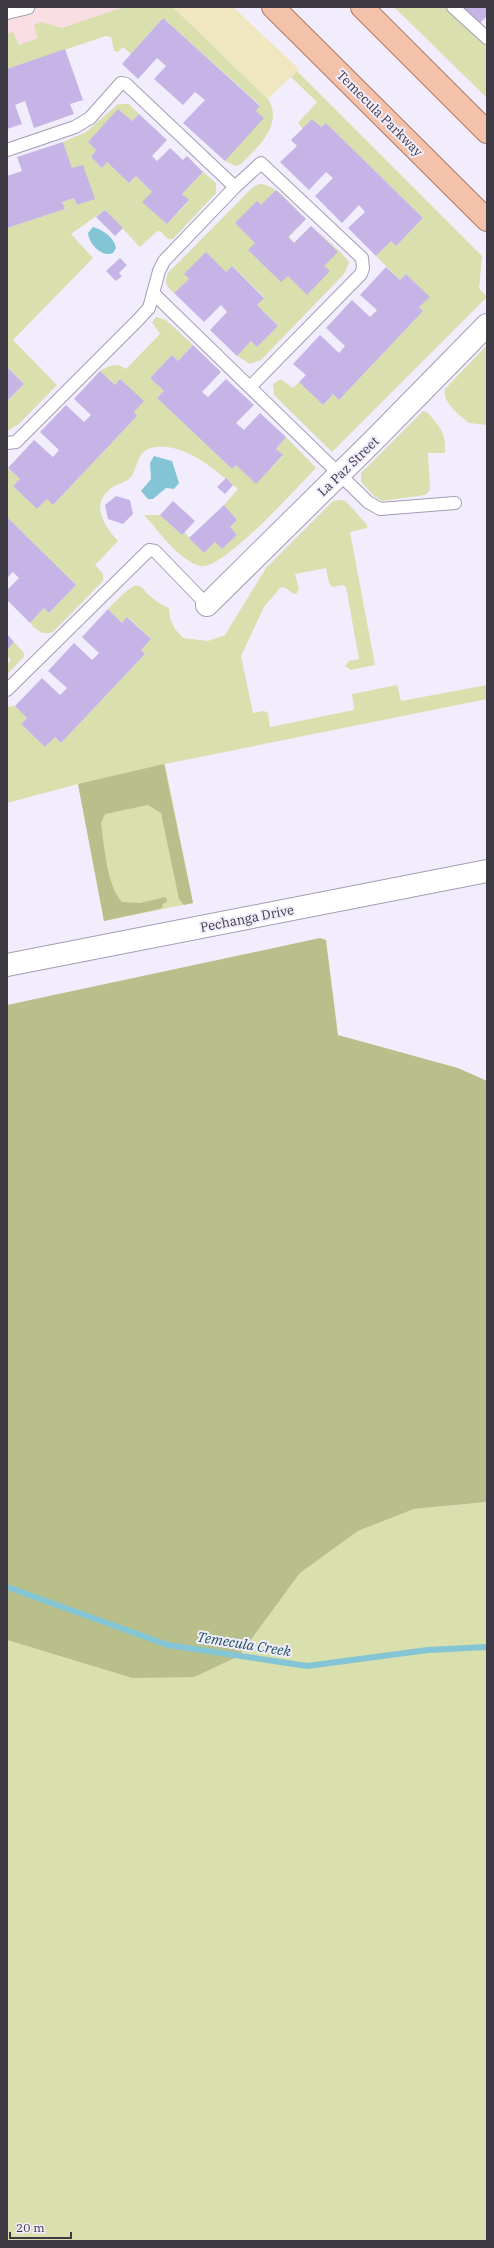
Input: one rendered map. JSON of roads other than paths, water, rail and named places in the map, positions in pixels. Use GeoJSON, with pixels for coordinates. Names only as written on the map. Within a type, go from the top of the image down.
{"type":"FeatureCollection","features":[{"type":"Feature","properties":{"kind":"main road","name":"Temecula Parkway"},"geometry":{"type":"LineString","coordinates":[[273,7],[487,220]]}},
{"type":"Feature","properties":{"kind":"main road"},"geometry":{"type":"LineString","coordinates":[[362,7],[487,132]]}},
{"type":"Feature","properties":{"kind":"street","name":"La Paz Street"},"geometry":{"type":"LineString","coordinates":[[207,605],[340,474],[487,325]]}},
{"type":"Feature","properties":{"kind":"street","name":"Pechanga Drive"},"geometry":{"type":"LineString","coordinates":[[7,965],[487,871]]}},
{"type":"Feature","properties":{"kind":"lane"},"geometry":{"type":"LineString","coordinates":[[7,13],[29,7]]}},
{"type":"Feature","properties":{"kind":"lane"},"geometry":{"type":"LineString","coordinates":[[453,7],[487,38]]}},
{"type":"Feature","properties":{"kind":"lane"},"geometry":{"type":"LineString","coordinates":[[7,150],[80,124],[90,118],[121,83],[126,84],[235,186]]}},
{"type":"Feature","properties":{"kind":"lane"},"geometry":{"type":"LineString","coordinates":[[7,443],[16,442],[149,308],[154,294],[159,270],[164,261],[235,186],[261,163],[362,258],[363,268],[361,274],[250,387]]}},
{"type":"Feature","properties":{"kind":"lane"},"geometry":{"type":"LineString","coordinates":[[154,294],[368,502],[380,509],[455,503]]}},
{"type":"Feature","properties":{"kind":"lane"},"geometry":{"type":"LineString","coordinates":[[7,690],[149,550],[155,551],[207,605]]}},
{"type":"Feature","properties":{"kind":"water"},"geometry":{"type":"Polygon","coordinates":[[[93,227],[101,230],[113,240],[116,248],[113,253],[105,254],[93,245],[88,233],[93,227]]]}},
{"type":"Feature","properties":{"kind":"water"},"geometry":{"type":"Polygon","coordinates":[[[154,456],[172,461],[179,483],[174,489],[166,488],[153,499],[148,499],[141,491],[151,479],[150,463],[154,456]]]}},
{"type":"Feature","properties":{"kind":"waterway","name":"Temecula Creek"},"geometry":{"type":"LineString","coordinates":[[7,1587],[168,1645],[307,1666],[428,1650],[487,1647]]}}]}
